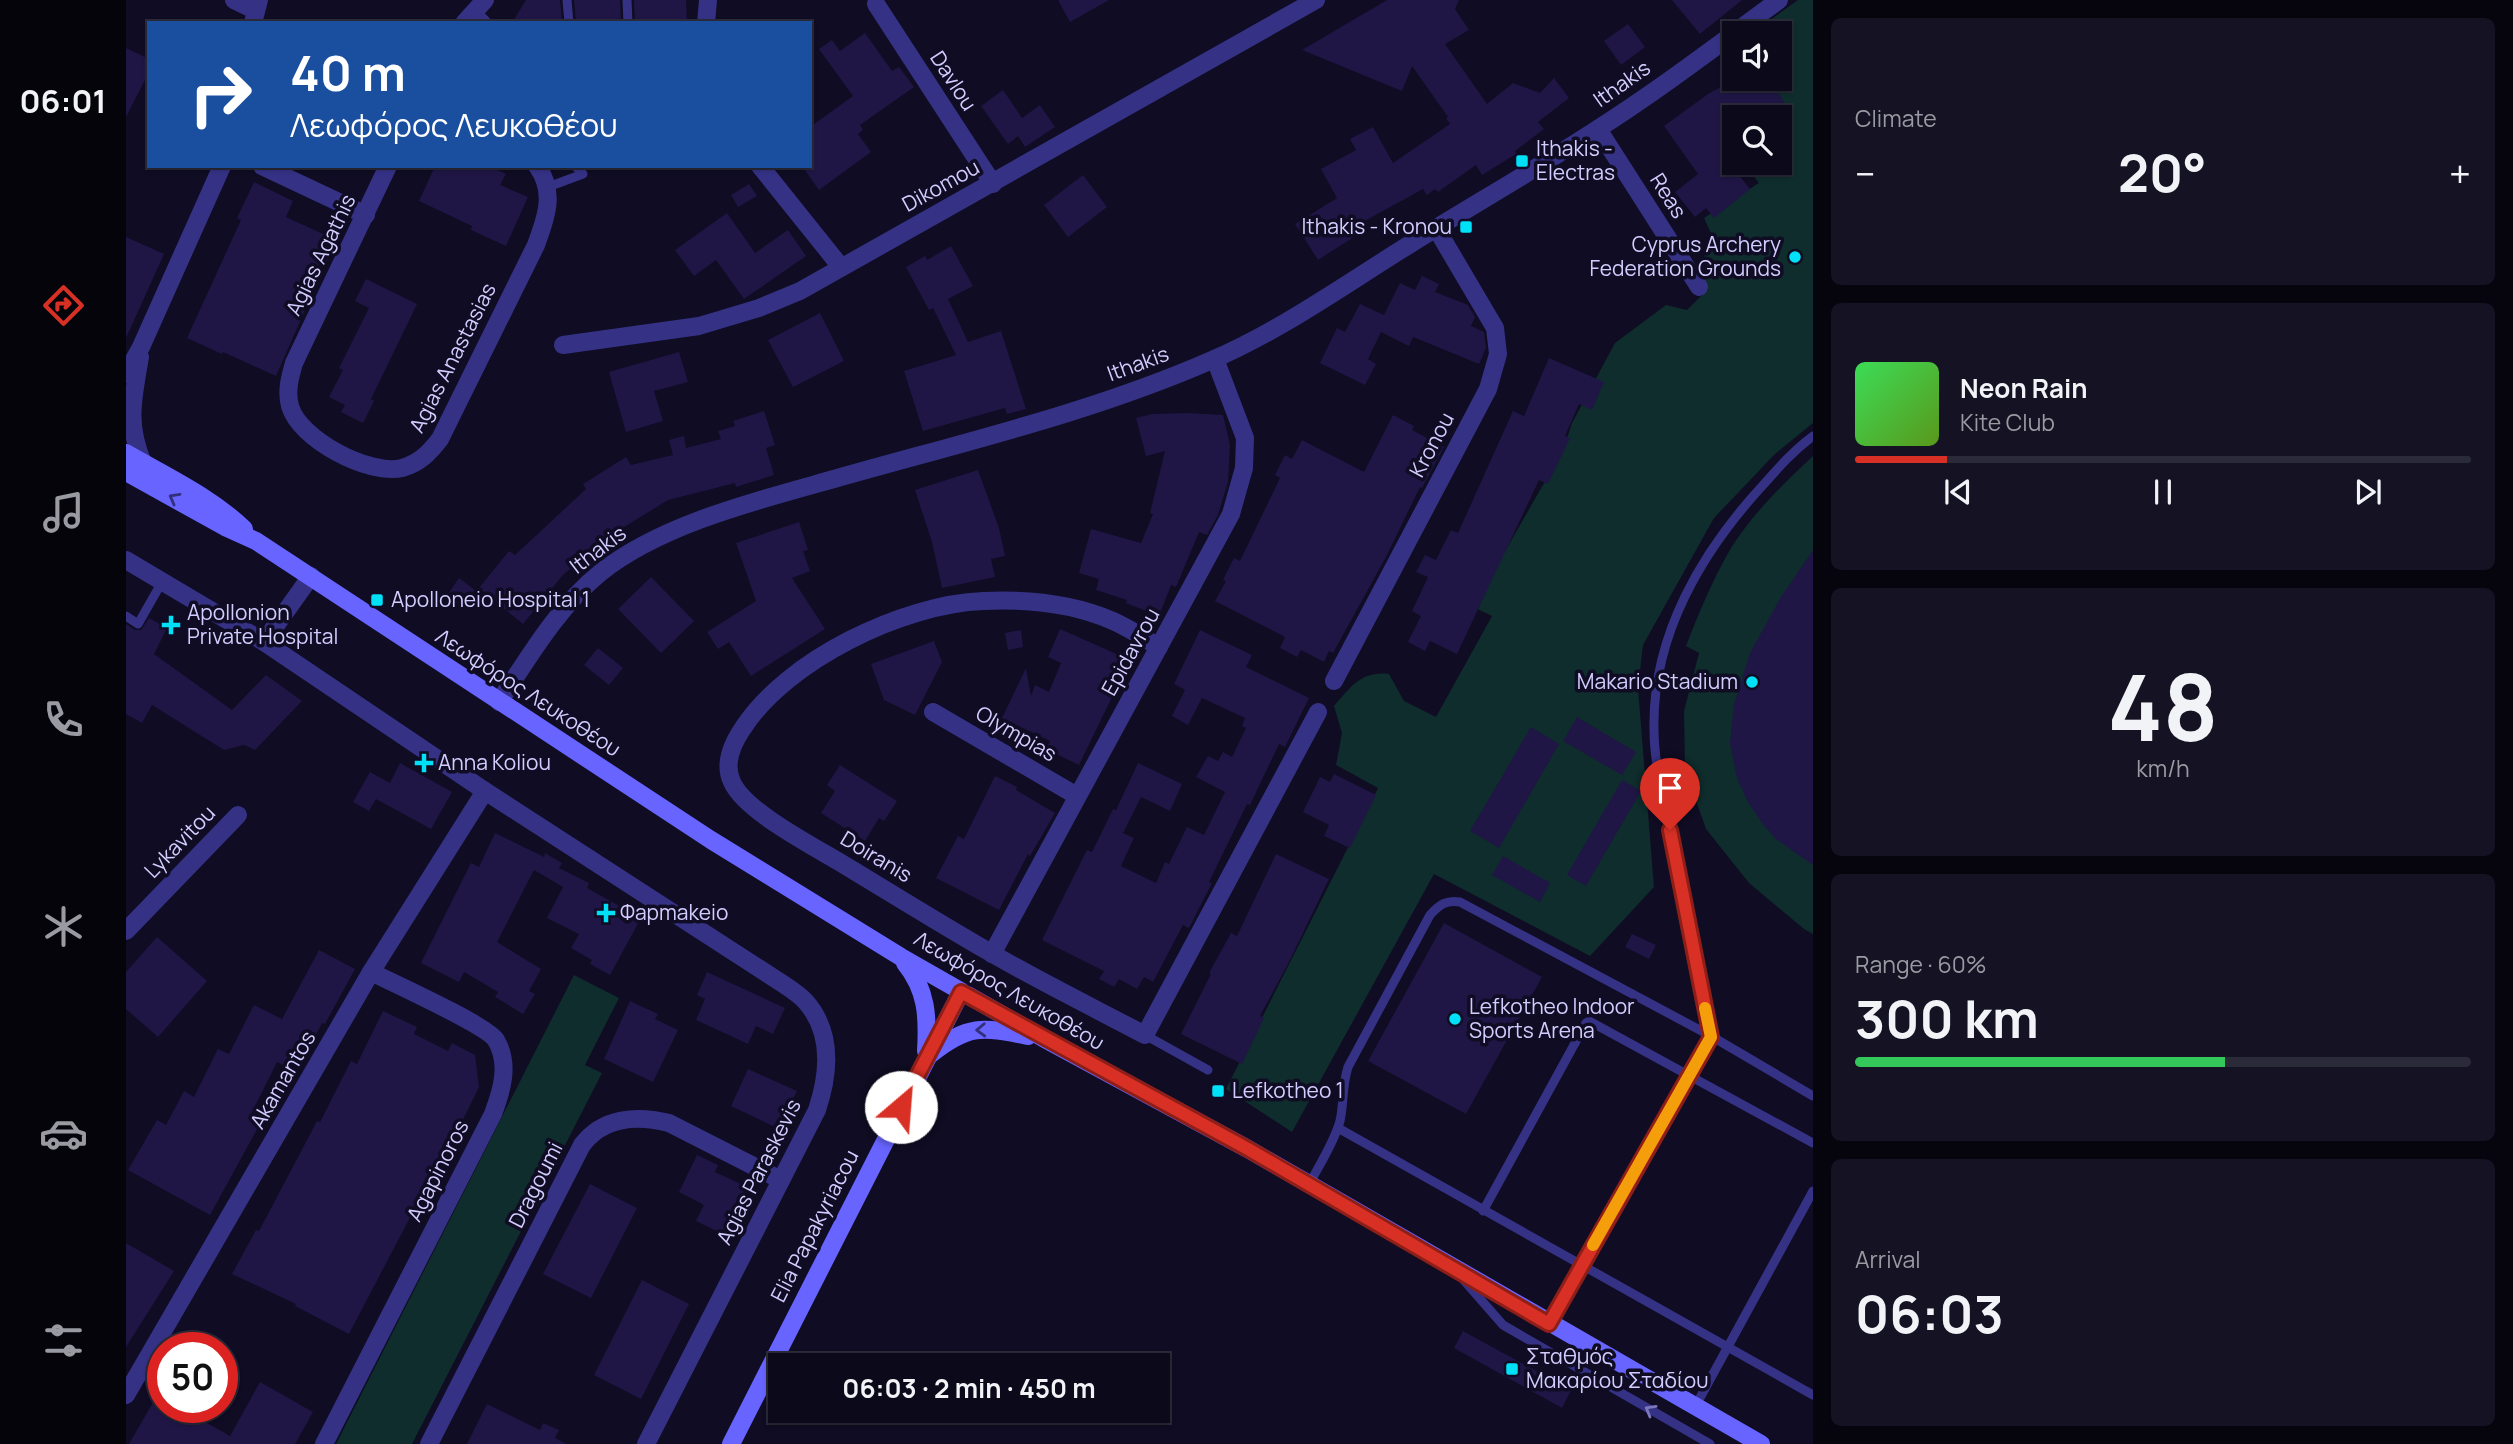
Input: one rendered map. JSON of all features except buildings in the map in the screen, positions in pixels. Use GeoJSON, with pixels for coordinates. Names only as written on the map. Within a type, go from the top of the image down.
{"type":"FeatureCollection","features":[{"type":"Feature","properties":{"kind":"main road","name":"Λεωφόρος Λευκοθέου"},"geometry":{"type":"LineString","coordinates":[[126,453],[232,517],[257,541]]}},
{"type":"Feature","properties":{"kind":"main road","name":"Λεωφόρος Λευκοθέου"},"geometry":{"type":"LineString","coordinates":[[126,472],[225,527],[257,541],[711,840],[901,957],[1043,1038],[1248,1149],[1761,1444]]}},
{"type":"Feature","properties":{"kind":"main road"},"geometry":{"type":"LineString","coordinates":[[901,957],[916,976],[925,1001],[928,1016],[926,1058]]}},
{"type":"Feature","properties":{"kind":"main road","name":"Elia Papakyriacou"},"geometry":{"type":"LineString","coordinates":[[730,1444],[961,992]]}},
{"type":"Feature","properties":{"kind":"main road"},"geometry":{"type":"LineString","coordinates":[[926,1058],[957,1035],[973,1030],[1003,1031],[1043,1038]]}},
{"type":"Feature","properties":{"kind":"street"},"geometry":{"type":"LineString","coordinates":[[234,0],[256,11]]}},
{"type":"Feature","properties":{"kind":"street"},"geometry":{"type":"LineString","coordinates":[[706,21],[708,0]]}},
{"type":"Feature","properties":{"kind":"street","name":"Dikomou"},"geometry":{"type":"LineString","coordinates":[[563,345],[699,326],[759,308],[800,291],[1316,0]]}},
{"type":"Feature","properties":{"kind":"street","name":"Ithakis"},"geometry":{"type":"LineString","coordinates":[[499,702],[572,600],[599,574],[631,551],[667,532],[776,496],[1053,416],[1155,383],[1215,359],[1283,323],[1598,129],[1779,0]]}},
{"type":"Feature","properties":{"kind":"street","name":"Davlou"},"geometry":{"type":"LineString","coordinates":[[876,4],[993,184]]}},
{"type":"Feature","properties":{"kind":"street","name":"Reas"},"geometry":{"type":"LineString","coordinates":[[1598,129],[1699,287]]}},
{"type":"Feature","properties":{"kind":"street"},"geometry":{"type":"LineString","coordinates":[[126,374],[141,347],[221,168]]}},
{"type":"Feature","properties":{"kind":"street"},"geometry":{"type":"LineString","coordinates":[[265,168],[366,215]]}},
{"type":"Feature","properties":{"kind":"street","name":"Agias Agathis"},"geometry":{"type":"LineString","coordinates":[[294,363],[387,168]]}},
{"type":"Feature","properties":{"kind":"street"},"geometry":{"type":"LineString","coordinates":[[538,168],[548,187]]}},
{"type":"Feature","properties":{"kind":"street"},"geometry":{"type":"LineString","coordinates":[[762,168],[841,267]]}},
{"type":"Feature","properties":{"kind":"street","name":"Agias Anastasias"},"geometry":{"type":"LineString","coordinates":[[294,363],[288,396],[290,409],[310,435],[324,445],[381,469],[400,468],[423,458],[440,439],[536,245],[548,207],[548,187]]}},
{"type":"Feature","properties":{"kind":"street","name":"Kronou"},"geometry":{"type":"LineString","coordinates":[[1334,681],[1488,389],[1498,354],[1495,328],[1436,228]]}},
{"type":"Feature","properties":{"kind":"street"},"geometry":{"type":"LineString","coordinates":[[141,347],[130,416],[133,437],[143,463]]}},
{"type":"Feature","properties":{"kind":"street","name":"Epidavrou"},"geometry":{"type":"LineString","coordinates":[[992,954],[1231,514],[1244,468],[1245,438],[1215,359]]}},
{"type":"Feature","properties":{"kind":"street","name":"Agias Paraskevis"},"geometry":{"type":"LineString","coordinates":[[126,560],[264,642],[485,791],[780,982],[806,1001],[819,1022],[827,1046],[828,1068],[817,1110],[646,1444]]}},
{"type":"Feature","properties":{"kind":"street"},"geometry":{"type":"LineString","coordinates":[[264,642],[311,576]]}},
{"type":"Feature","properties":{"kind":"street","name":"Doiranis"},"geometry":{"type":"LineString","coordinates":[[1145,1035],[992,954],[791,832],[743,798],[732,783],[728,769],[730,752],[737,736],[750,717],[777,688],[844,642],[926,610],[981,601],[1024,600],[1073,607],[1112,621],[1159,647]]}},
{"type":"Feature","properties":{"kind":"street","name":"Olympias"},"geometry":{"type":"LineString","coordinates":[[933,712],[1077,796]]}},
{"type":"Feature","properties":{"kind":"street"},"geometry":{"type":"LineString","coordinates":[[1145,1035],[1318,712]]}},
{"type":"Feature","properties":{"kind":"street","name":"Akamantos"},"geometry":{"type":"LineString","coordinates":[[126,1395],[371,972],[485,791]]}},
{"type":"Feature","properties":{"kind":"street","name":"Lykavitou"},"geometry":{"type":"LineString","coordinates":[[126,931],[238,815]]}},
{"type":"Feature","properties":{"kind":"street","name":"Agapinoros"},"geometry":{"type":"LineString","coordinates":[[324,1444],[493,1114],[503,1085],[501,1054],[490,1034],[371,972]]}},
{"type":"Feature","properties":{"kind":"street","name":"Dragoumi"},"geometry":{"type":"LineString","coordinates":[[429,1444],[582,1145],[595,1131],[629,1118],[669,1122],[782,1180]]}},
{"type":"Feature","properties":{"kind":"lane"},"geometry":{"type":"LineString","coordinates":[[566,0],[569,21]]}},
{"type":"Feature","properties":{"kind":"lane"},"geometry":{"type":"LineString","coordinates":[[627,0],[628,21]]}},
{"type":"Feature","properties":{"kind":"lane"},"geometry":{"type":"LineString","coordinates":[[548,187],[583,174],[577,168]]}},
{"type":"Feature","properties":{"kind":"lane"},"geometry":{"type":"LineString","coordinates":[[1549,1324],[1711,1037],[1655,752],[1654,727],[1659,669],[1679,609],[1716,541],[1739,511],[1797,448],[1813,436]]}},
{"type":"Feature","properties":{"kind":"lane"},"geometry":{"type":"LineString","coordinates":[[126,616],[138,624],[162,582]]}},
{"type":"Feature","properties":{"kind":"lane"},"geometry":{"type":"LineString","coordinates":[[1309,1185],[1338,1128],[1342,1110],[1342,1088],[1348,1067],[1430,915],[1440,904],[1449,900],[1460,902],[1711,1037],[1813,1096]]}},
{"type":"Feature","properties":{"kind":"lane"},"geometry":{"type":"LineString","coordinates":[[1483,1211],[1586,1023],[1592,1022],[1813,1143]]}},
{"type":"Feature","properties":{"kind":"lane"},"geometry":{"type":"LineString","coordinates":[[1145,1035],[1208,1070]]}},
{"type":"Feature","properties":{"kind":"lane"},"geometry":{"type":"LineString","coordinates":[[1338,1128],[1813,1395]]}},
{"type":"Feature","properties":{"kind":"lane"},"geometry":{"type":"LineString","coordinates":[[1695,1407],[1813,1191]]}},
{"type":"Feature","properties":{"kind":"lane"},"geometry":{"type":"LineString","coordinates":[[1455,1269],[1503,1325],[1710,1444]]}},
{"type":"Feature","properties":{"kind":"green space"},"geometry":{"type":"Polygon","coordinates":[[[1798,0],[1813,0],[1813,423],[1775,454],[1714,518],[1643,645],[1638,688],[1654,887],[1590,956],[1434,874],[1292,1132],[1226,1089],[1378,788],[1336,765],[1342,733],[1334,706],[1358,681],[1371,675],[1389,674],[1404,701],[1436,717],[1492,616],[1473,607],[1563,450],[1572,423],[1615,343],[1666,305],[1687,310],[1708,289],[1700,270],[1703,259],[1715,242],[1704,218],[1759,183],[1753,175],[1792,175],[1792,105],[1784,105],[1775,91],[1792,91],[1792,21],[1769,21],[1798,0]]]}},
{"type":"Feature","properties":{"kind":"green space","name":"Makario Stadium"},"geometry":{"type":"Polygon","coordinates":[[[1813,456],[1813,934],[1749,883],[1706,829],[1685,770],[1684,711],[1699,653],[1686,646],[1718,572],[1749,523],[1813,456]]]}},
{"type":"Feature","properties":{"kind":"green space"},"geometry":{"type":"Polygon","coordinates":[[[574,975],[619,998],[585,1065],[602,1073],[412,1444],[336,1444],[574,975]]]}},
{"type":"Feature","properties":{"kind":"slow traffic"},"geometry":{"type":"LineString","coordinates":[[1593,1245],[1711,1037],[1705,1008]]}},
{"type":"Feature","properties":{"kind":"place","name":"Ithakis - Electras"},"geometry":{"type":"Point","coordinates":[1522,161]}},
{"type":"Feature","properties":{"kind":"place","name":"Ithakis - Kronou"},"geometry":{"type":"Point","coordinates":[1466,227]}},
{"type":"Feature","properties":{"kind":"place","name":"Cyprus Archery Federation Grounds"},"geometry":{"type":"Point","coordinates":[1795,257]}},
{"type":"Feature","properties":{"kind":"place","name":"Apolloneio Hospital 1"},"geometry":{"type":"Point","coordinates":[377,600]}},
{"type":"Feature","properties":{"kind":"place","name":"Apollonion Private Hospital"},"geometry":{"type":"Point","coordinates":[171,625]}},
{"type":"Feature","properties":{"kind":"place","name":"Makario Stadium"},"geometry":{"type":"Point","coordinates":[1752,682]}},
{"type":"Feature","properties":{"kind":"place","name":"Anna Koliou"},"geometry":{"type":"Point","coordinates":[424,763]}},
{"type":"Feature","properties":{"kind":"place","name":"Φapmakeio"},"geometry":{"type":"Point","coordinates":[606,913]}},
{"type":"Feature","properties":{"kind":"place","name":"Lefkotheo Indoor Sports Arena"},"geometry":{"type":"Point","coordinates":[1455,1019]}},
{"type":"Feature","properties":{"kind":"place","name":"Lefkotheo 1"},"geometry":{"type":"Point","coordinates":[1218,1091]}},
{"type":"Feature","properties":{"kind":"place","name":"Σταθμός Μακαρίου Σταδίου"},"geometry":{"type":"Point","coordinates":[1512,1369]}},
{"type":"Feature","properties":{"kind":"route"},"geometry":{"type":"LineString","coordinates":[[901,1107],[961,992],[1248,1149],[1549,1324],[1711,1037],[1670,830]]}}]}
